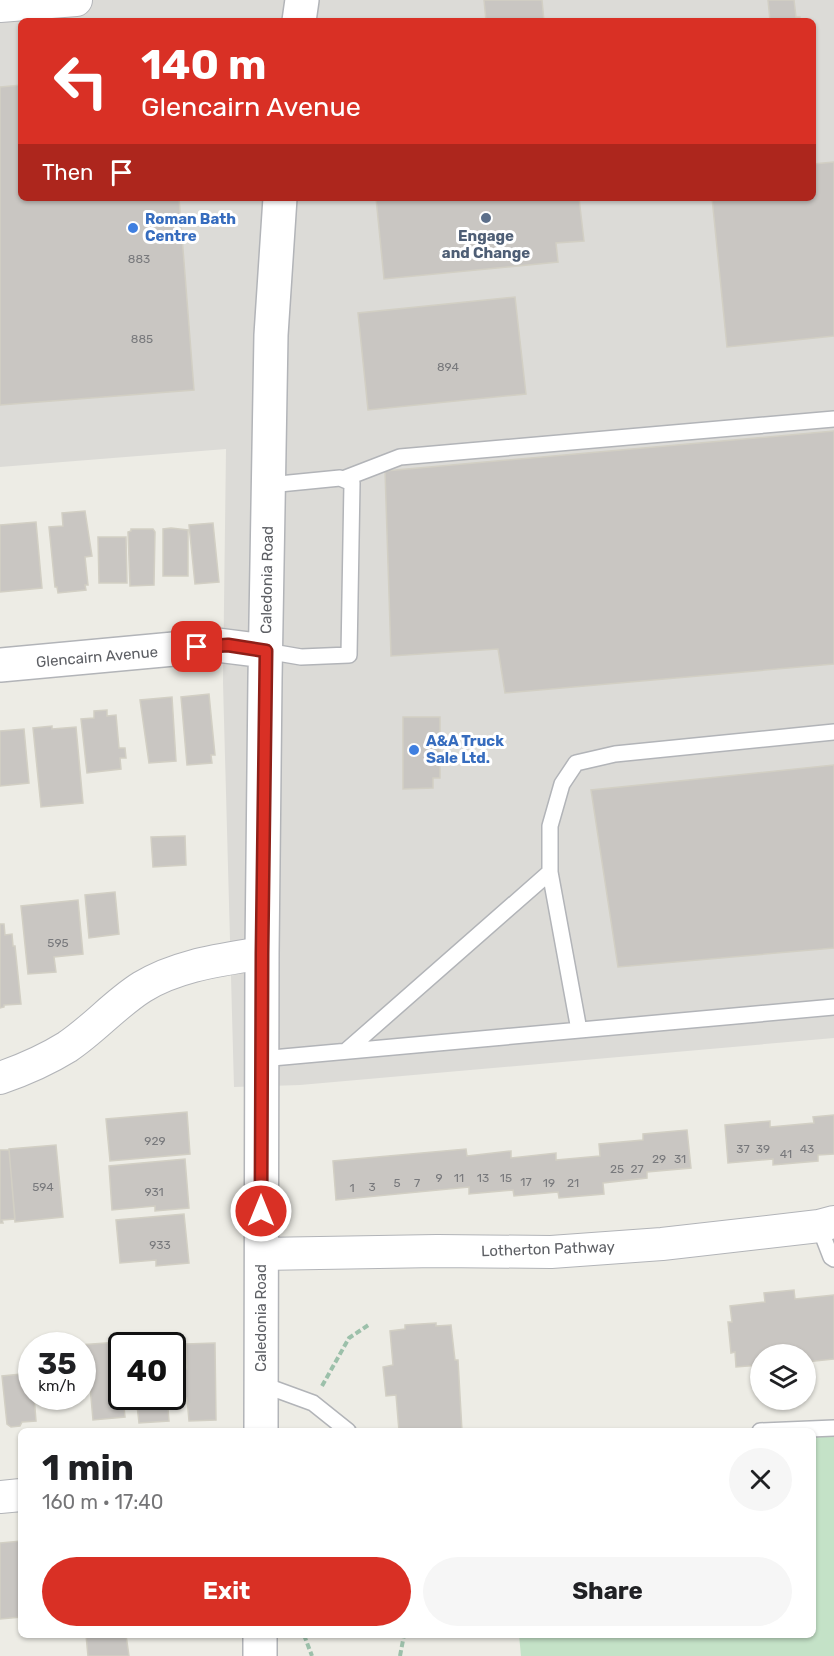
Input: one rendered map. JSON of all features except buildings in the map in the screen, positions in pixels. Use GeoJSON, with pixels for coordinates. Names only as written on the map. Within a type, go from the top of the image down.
{"type":"FeatureCollection","features":[{"type":"Feature","properties":{"kind":"street"},"geometry":{"type":"LineString","coordinates":[[0,6],[76,0]]}},
{"type":"Feature","properties":{"kind":"street"},"geometry":{"type":"LineString","coordinates":[[299,18],[302,0]]}},
{"type":"Feature","properties":{"kind":"street","name":"Caledonia Road"},"geometry":{"type":"LineString","coordinates":[[261,1428],[261,1059],[266,651],[271,335],[280,201]]}},
{"type":"Feature","properties":{"kind":"street","name":"Glencairn Avenue"},"geometry":{"type":"LineString","coordinates":[[0,665],[217,645],[266,651]]}},
{"type":"Feature","properties":{"kind":"street"},"geometry":{"type":"LineString","coordinates":[[0,1078],[35,1064],[66,1047],[142,987],[168,974],[200,964],[262,953]]}},
{"type":"Feature","properties":{"kind":"street","name":"Lotherton Pathway"},"geometry":{"type":"LineString","coordinates":[[261,1254],[551,1252],[662,1244],[826,1224]]}},
{"type":"Feature","properties":{"kind":"street"},"geometry":{"type":"LineString","coordinates":[[0,1497],[18,1495]]}},
{"type":"Feature","properties":{"kind":"street"},"geometry":{"type":"LineString","coordinates":[[260,1638],[260,1656]]}},
{"type":"Feature","properties":{"kind":"lane"},"geometry":{"type":"LineString","coordinates":[[343,479],[400,457],[834,419]]}},
{"type":"Feature","properties":{"kind":"lane"},"geometry":{"type":"LineString","coordinates":[[266,651],[301,657],[349,655],[352,483],[340,478],[269,485]]}},
{"type":"Feature","properties":{"kind":"lane"},"geometry":{"type":"LineString","coordinates":[[579,1030],[550,872],[550,826],[562,784],[576,763],[615,754],[834,732]]}},
{"type":"Feature","properties":{"kind":"lane"},"geometry":{"type":"LineString","coordinates":[[346,1051],[550,872]]}},
{"type":"Feature","properties":{"kind":"lane"},"geometry":{"type":"LineString","coordinates":[[261,1059],[834,1007]]}},
{"type":"Feature","properties":{"kind":"lane"},"geometry":{"type":"LineString","coordinates":[[826,1224],[831,1257],[834,1259]]}},
{"type":"Feature","properties":{"kind":"lane"},"geometry":{"type":"LineString","coordinates":[[261,1384],[313,1403],[344,1428]]}},
{"type":"Feature","properties":{"kind":"lane"},"geometry":{"type":"LineString","coordinates":[[816,1429],[834,1428]]}},
{"type":"Feature","properties":{"kind":"path"},"geometry":{"type":"LineString","coordinates":[[313,1403],[349,1338],[370,1324]]}},
{"type":"Feature","properties":{"kind":"path"},"geometry":{"type":"LineString","coordinates":[[305,1638],[312,1656]]}},
{"type":"Feature","properties":{"kind":"path"},"geometry":{"type":"LineString","coordinates":[[400,1656],[403,1638]]}},
{"type":"Feature","properties":{"kind":"shaded area"},"geometry":{"type":"Polygon","coordinates":[[[0,0],[834,0],[834,1038],[300,1085],[234,1087],[223,683],[226,449],[0,467],[0,0]]]}},
{"type":"Feature","properties":{"kind":"green space"},"geometry":{"type":"Polygon","coordinates":[[[834,1426],[834,1656],[521,1656],[519,1638],[816,1638],[816,1430],[834,1426]]]}},
{"type":"Feature","properties":{"kind":"place","name":"Engage and Change"},"geometry":{"type":"Point","coordinates":[486,218]}},
{"type":"Feature","properties":{"kind":"place","name":"Roman Bath Centre"},"geometry":{"type":"Point","coordinates":[133,228]}},
{"type":"Feature","properties":{"kind":"place","name":"A&A Truck Sale Ltd."},"geometry":{"type":"Point","coordinates":[414,750]}},
{"type":"Feature","properties":{"kind":"route"},"geometry":{"type":"LineString","coordinates":[[197,647],[228,645],[266,651],[261,1211]]}}]}
